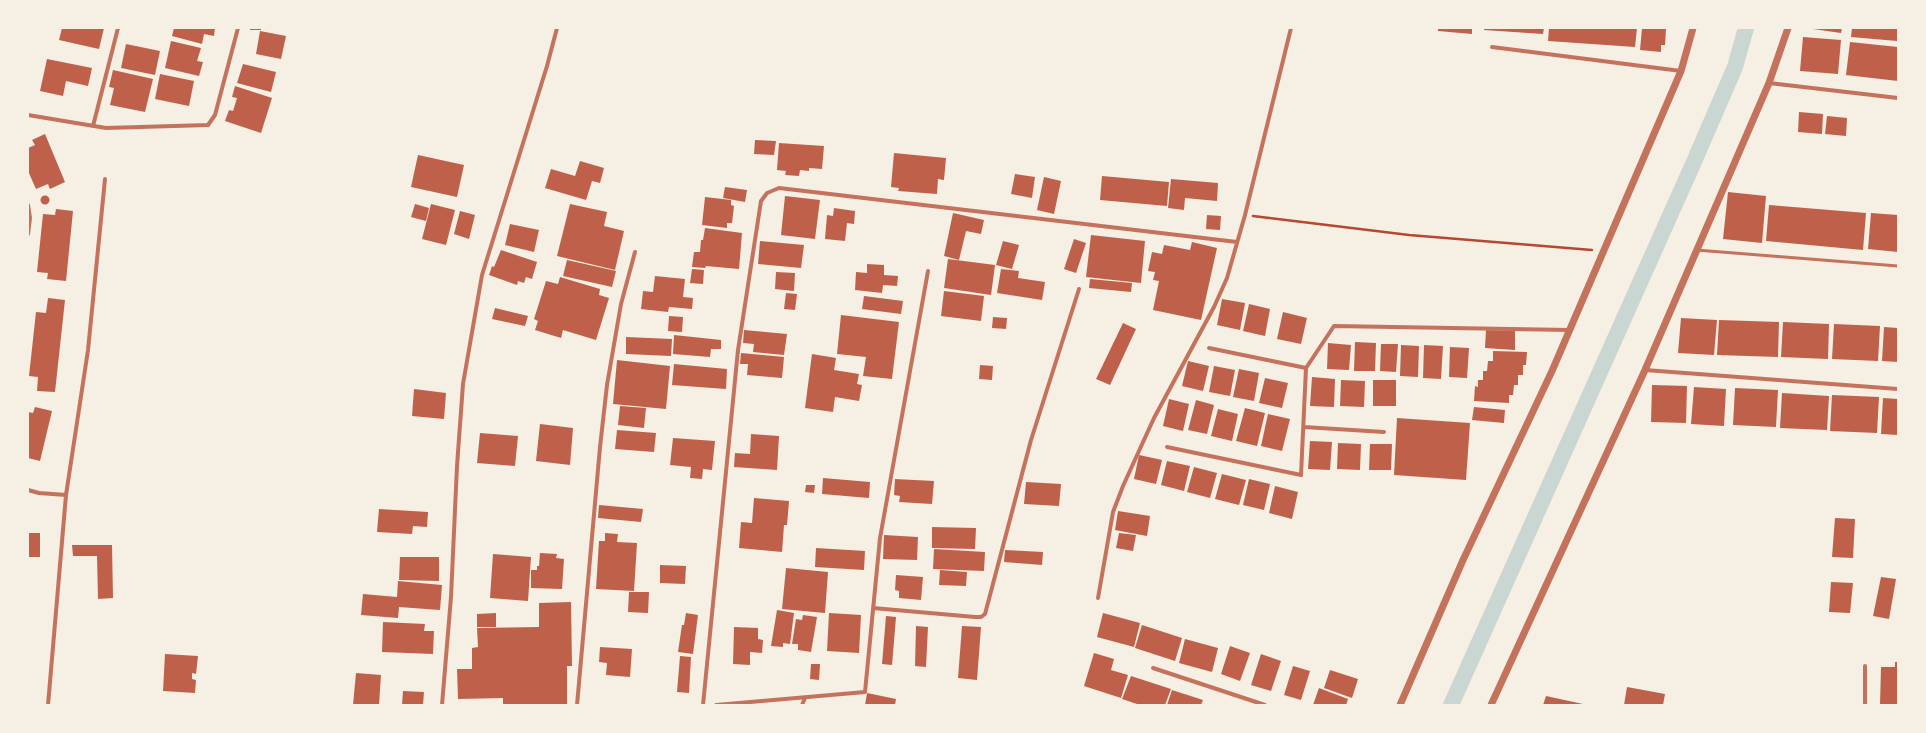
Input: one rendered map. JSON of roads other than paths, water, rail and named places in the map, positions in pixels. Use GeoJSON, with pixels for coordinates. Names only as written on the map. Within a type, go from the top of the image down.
{"type":"FeatureCollection","features":[{"type":"Feature","properties":{"kind":"street"},"geometry":{"type":"LineString","coordinates":[[93,126],[118,28]]}},
{"type":"Feature","properties":{"kind":"street"},"geometry":{"type":"LineString","coordinates":[[28,115],[106,128],[208,125],[215,115],[238,28]]}},
{"type":"Feature","properties":{"kind":"street"},"geometry":{"type":"LineString","coordinates":[[442,705],[451,597],[457,466],[463,384],[482,274],[547,66],[557,28]]}},
{"type":"Feature","properties":{"kind":"street"},"geometry":{"type":"LineString","coordinates":[[1098,598],[1113,512],[1123,486],[1154,418],[1214,307],[1227,278],[1245,215],[1291,28]]}},
{"type":"Feature","properties":{"kind":"street"},"geometry":{"type":"LineString","coordinates":[[1400,705],[1463,560],[1570,330],[1680,71],[1693,28]]}},
{"type":"Feature","properties":{"kind":"street"},"geometry":{"type":"LineString","coordinates":[[1491,705],[1645,370],[1769,83],[1788,28]]}},
{"type":"Feature","properties":{"kind":"street"},"geometry":{"type":"LineString","coordinates":[[1492,47],[1680,71]]}},
{"type":"Feature","properties":{"kind":"street"},"geometry":{"type":"LineString","coordinates":[[1769,83],[1898,98]]}},
{"type":"Feature","properties":{"kind":"street"},"geometry":{"type":"LineString","coordinates":[[48,705],[66,495],[89,343],[105,179]]}},
{"type":"Feature","properties":{"kind":"street"},"geometry":{"type":"LineString","coordinates":[[703,705],[738,350],[761,202],[767,193],[779,188],[1237,242]]}},
{"type":"Feature","properties":{"kind":"street"},"geometry":{"type":"LineString","coordinates":[[28,205],[30,218],[28,234]]}},
{"type":"Feature","properties":{"kind":"street"},"geometry":{"type":"LineString","coordinates":[[577,705],[607,385],[621,304],[635,252]]}},
{"type":"Feature","properties":{"kind":"street"},"geometry":{"type":"LineString","coordinates":[[716,705],[865,692],[882,523],[928,271]]}},
{"type":"Feature","properties":{"kind":"street"},"geometry":{"type":"LineString","coordinates":[[873,608],[974,617],[981,617],[985,614],[1031,440],[1079,289]]}},
{"type":"Feature","properties":{"kind":"street"},"geometry":{"type":"LineString","coordinates":[[1167,447],[1301,475],[1306,368],[1334,326],[1570,330]]}},
{"type":"Feature","properties":{"kind":"street"},"geometry":{"type":"LineString","coordinates":[[1209,348],[1306,368]]}},
{"type":"Feature","properties":{"kind":"street"},"geometry":{"type":"LineString","coordinates":[[1645,370],[1898,389]]}},
{"type":"Feature","properties":{"kind":"street"},"geometry":{"type":"LineString","coordinates":[[1304,427],[1384,432]]}},
{"type":"Feature","properties":{"kind":"street"},"geometry":{"type":"LineString","coordinates":[[28,490],[39,493],[66,495]]}},
{"type":"Feature","properties":{"kind":"street"},"geometry":{"type":"LineString","coordinates":[[1864,705],[1865,666]]}},
{"type":"Feature","properties":{"kind":"street"},"geometry":{"type":"LineString","coordinates":[[1153,668],[1265,705]]}},
{"type":"Feature","properties":{"kind":"street"},"geometry":{"type":"LineString","coordinates":[[802,705],[804,698]]}},
{"type":"Feature","properties":{"kind":"lane"},"geometry":{"type":"LineString","coordinates":[[1696,250],[1898,266]]}},
{"type":"Feature","properties":{"kind":"waterway"},"geometry":{"type":"LineString","coordinates":[[1451,705],[1693,164],[1735,67],[1746,28]]}}]}
